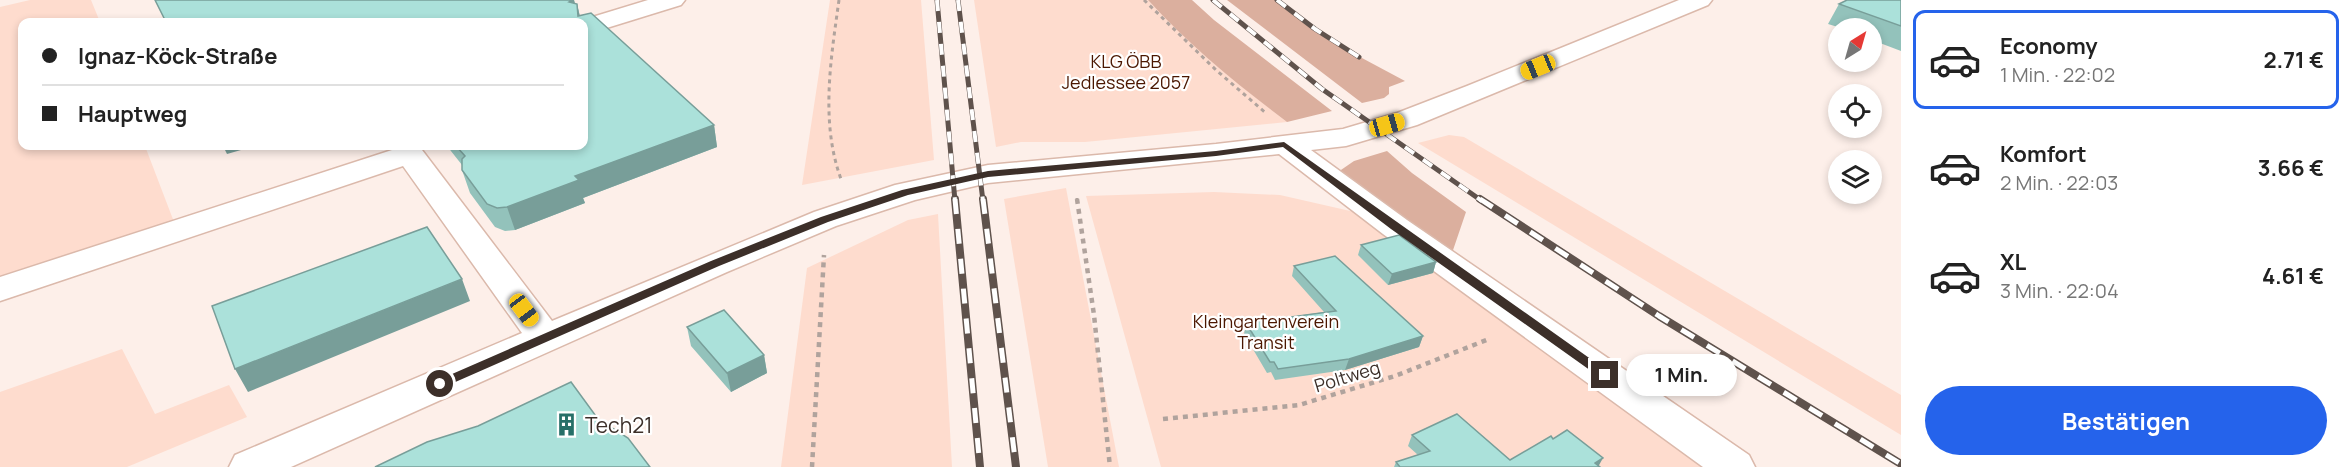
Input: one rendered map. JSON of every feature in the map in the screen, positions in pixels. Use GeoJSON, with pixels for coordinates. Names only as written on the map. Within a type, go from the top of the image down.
{"type":"FeatureCollection","features":[{"type":"Feature","properties":{"kind":"street"},"geometry":{"type":"LineString","coordinates":[[591,0],[598,7],[593,26]]}},
{"type":"Feature","properties":{"kind":"street"},"geometry":{"type":"LineString","coordinates":[[593,26],[673,0]]}},
{"type":"Feature","properties":{"kind":"street"},"geometry":{"type":"LineString","coordinates":[[250,467],[715,264],[825,219],[906,192],[988,174],[1216,153],[1346,137],[1407,119],[1700,0]]}},
{"type":"Feature","properties":{"kind":"street"},"geometry":{"type":"LineString","coordinates":[[1292,143],[1395,227],[1734,467]]}},
{"type":"Feature","properties":{"kind":"street"},"geometry":{"type":"LineString","coordinates":[[0,289],[407,150],[545,338]]}},
{"type":"Feature","properties":{"kind":"path"},"geometry":{"type":"LineString","coordinates":[[839,0],[830,66],[830,133],[837,173],[856,209]]}},
{"type":"Feature","properties":{"kind":"path"},"geometry":{"type":"LineString","coordinates":[[1144,0],[1292,143]]}},
{"type":"Feature","properties":{"kind":"path"},"geometry":{"type":"LineString","coordinates":[[1072,165],[1094,315],[1110,467]]}},
{"type":"Feature","properties":{"kind":"path"},"geometry":{"type":"LineString","coordinates":[[812,467],[825,219]]}},
{"type":"Feature","properties":{"kind":"path","name":"Poltweg"},"geometry":{"type":"LineString","coordinates":[[1162,419],[1299,405],[1395,376],[1531,322]]}},
{"type":"Feature","properties":{"kind":"green space"},"geometry":{"type":"Polygon","coordinates":[[[30,0],[91,0],[98,18],[18,18],[18,150],[147,150],[174,222],[0,280],[0,7],[30,0]]]}},
{"type":"Feature","properties":{"kind":"green space"},"geometry":{"type":"Polygon","coordinates":[[[830,0],[921,0],[934,160],[802,185],[830,0]]]}},
{"type":"Feature","properties":{"kind":"green space","name":"KLG ÖBB Jedlessee 2057"},"geometry":{"type":"Polygon","coordinates":[[[974,0],[1148,0],[1215,64],[1287,122],[1085,142],[1021,142],[996,147],[974,0]]]}},
{"type":"Feature","properties":{"kind":"green space"},"geometry":{"type":"Polygon","coordinates":[[[1449,135],[1464,137],[1901,395],[1901,435],[1418,143],[1449,135]]]}},
{"type":"Feature","properties":{"kind":"green space"},"geometry":{"type":"Polygon","coordinates":[[[1066,188],[1119,467],[1048,467],[1004,199],[1066,188]]]}},
{"type":"Feature","properties":{"kind":"green space","name":"Kleingartenverein Transit"},"geometry":{"type":"Polygon","coordinates":[[[1214,192],[1280,195],[1359,213],[1749,467],[1161,467],[1086,196],[1214,192]]]}},
{"type":"Feature","properties":{"kind":"green space"},"geometry":{"type":"Polygon","coordinates":[[[938,214],[952,467],[781,467],[807,268],[908,220],[938,214]]]}},
{"type":"Feature","properties":{"kind":"green space"},"geometry":{"type":"Polygon","coordinates":[[[122,349],[155,414],[229,385],[247,417],[127,467],[0,467],[0,392],[122,349]]]}},
{"type":"Feature","properties":{"kind":"shaded area"},"geometry":{"type":"Polygon","coordinates":[[[1148,0],[1192,0],[1214,20],[1332,111],[1287,122],[1215,64],[1148,0]]]}},
{"type":"Feature","properties":{"kind":"shaded area"},"geometry":{"type":"Polygon","coordinates":[[[1227,0],[1275,0],[1332,42],[1405,81],[1389,87],[1389,94],[1384,98],[1362,103],[1227,0]]]}},
{"type":"Feature","properties":{"kind":"shaded area"},"geometry":{"type":"Polygon","coordinates":[[[1387,151],[1412,173],[1466,212],[1451,256],[1338,172],[1354,161],[1387,151]]]}},
{"type":"Feature","properties":{"kind":"building"},"geometry":{"type":"Polygon","coordinates":[[[155,0],[572,0],[569,2],[577,4],[578,16],[591,13],[714,125],[575,176],[579,180],[507,207],[497,208],[487,204],[462,170],[462,159],[465,156],[460,150],[588,150],[588,18],[164,18],[155,0]]]}},
{"type":"Feature","properties":{"kind":"building"},"geometry":{"type":"Polygon","coordinates":[[[1847,0],[1901,0],[1901,26],[1882,18],[1839,4],[1847,0]]]}},
{"type":"Feature","properties":{"kind":"building"},"geometry":{"type":"Polygon","coordinates":[[[427,227],[462,279],[235,369],[212,306],[427,227]]]}},
{"type":"Feature","properties":{"kind":"building"},"geometry":{"type":"Polygon","coordinates":[[[1399,235],[1436,262],[1392,274],[1361,245],[1399,235]]]}},
{"type":"Feature","properties":{"kind":"building"},"geometry":{"type":"Polygon","coordinates":[[[1335,256],[1423,336],[1349,359],[1278,369],[1274,362],[1270,362],[1246,323],[1336,311],[1294,266],[1335,256]]]}},
{"type":"Feature","properties":{"kind":"building"},"geometry":{"type":"Polygon","coordinates":[[[724,310],[764,355],[727,373],[687,327],[724,310]]]}},
{"type":"Feature","properties":{"kind":"building"},"geometry":{"type":"Polygon","coordinates":[[[571,382],[598,419],[628,438],[650,467],[375,467],[427,442],[478,426],[571,382]]]}},
{"type":"Feature","properties":{"kind":"building"},"geometry":{"type":"Polygon","coordinates":[[[1457,414],[1510,460],[1551,436],[1553,439],[1567,430],[1603,458],[1595,463],[1600,467],[1400,467],[1396,462],[1430,451],[1412,435],[1457,414]]]}},
{"type":"Feature","properties":{"kind":"railway"},"geometry":{"type":"LineString","coordinates":[[937,0],[955,201]]}},
{"type":"Feature","properties":{"kind":"railway"},"geometry":{"type":"LineString","coordinates":[[958,0],[983,201]]}},
{"type":"Feature","properties":{"kind":"railway"},"geometry":{"type":"LineString","coordinates":[[1213,0],[1322,89],[1482,201]]}},
{"type":"Feature","properties":{"kind":"railway"},"geometry":{"type":"LineString","coordinates":[[1277,0],[1315,29],[1359,57]]}},
{"type":"Feature","properties":{"kind":"railway"},"geometry":{"type":"LineString","coordinates":[[955,199],[980,467]]}},
{"type":"Feature","properties":{"kind":"railway"},"geometry":{"type":"LineString","coordinates":[[983,199],[1016,467]]}},
{"type":"Feature","properties":{"kind":"railway"},"geometry":{"type":"LineString","coordinates":[[1480,199],[1659,316],[1901,464]]}},
{"type":"Feature","properties":{"kind":"place","name":"Tech21"},"geometry":{"type":"Point","coordinates":[567,425]}},
{"type":"Feature","properties":{"kind":"route"},"geometry":{"type":"LineString","coordinates":[[440,384],[715,264],[825,219],[906,192],[988,174],[1216,153],[1284,144],[1395,227],[1605,375]]}}]}
